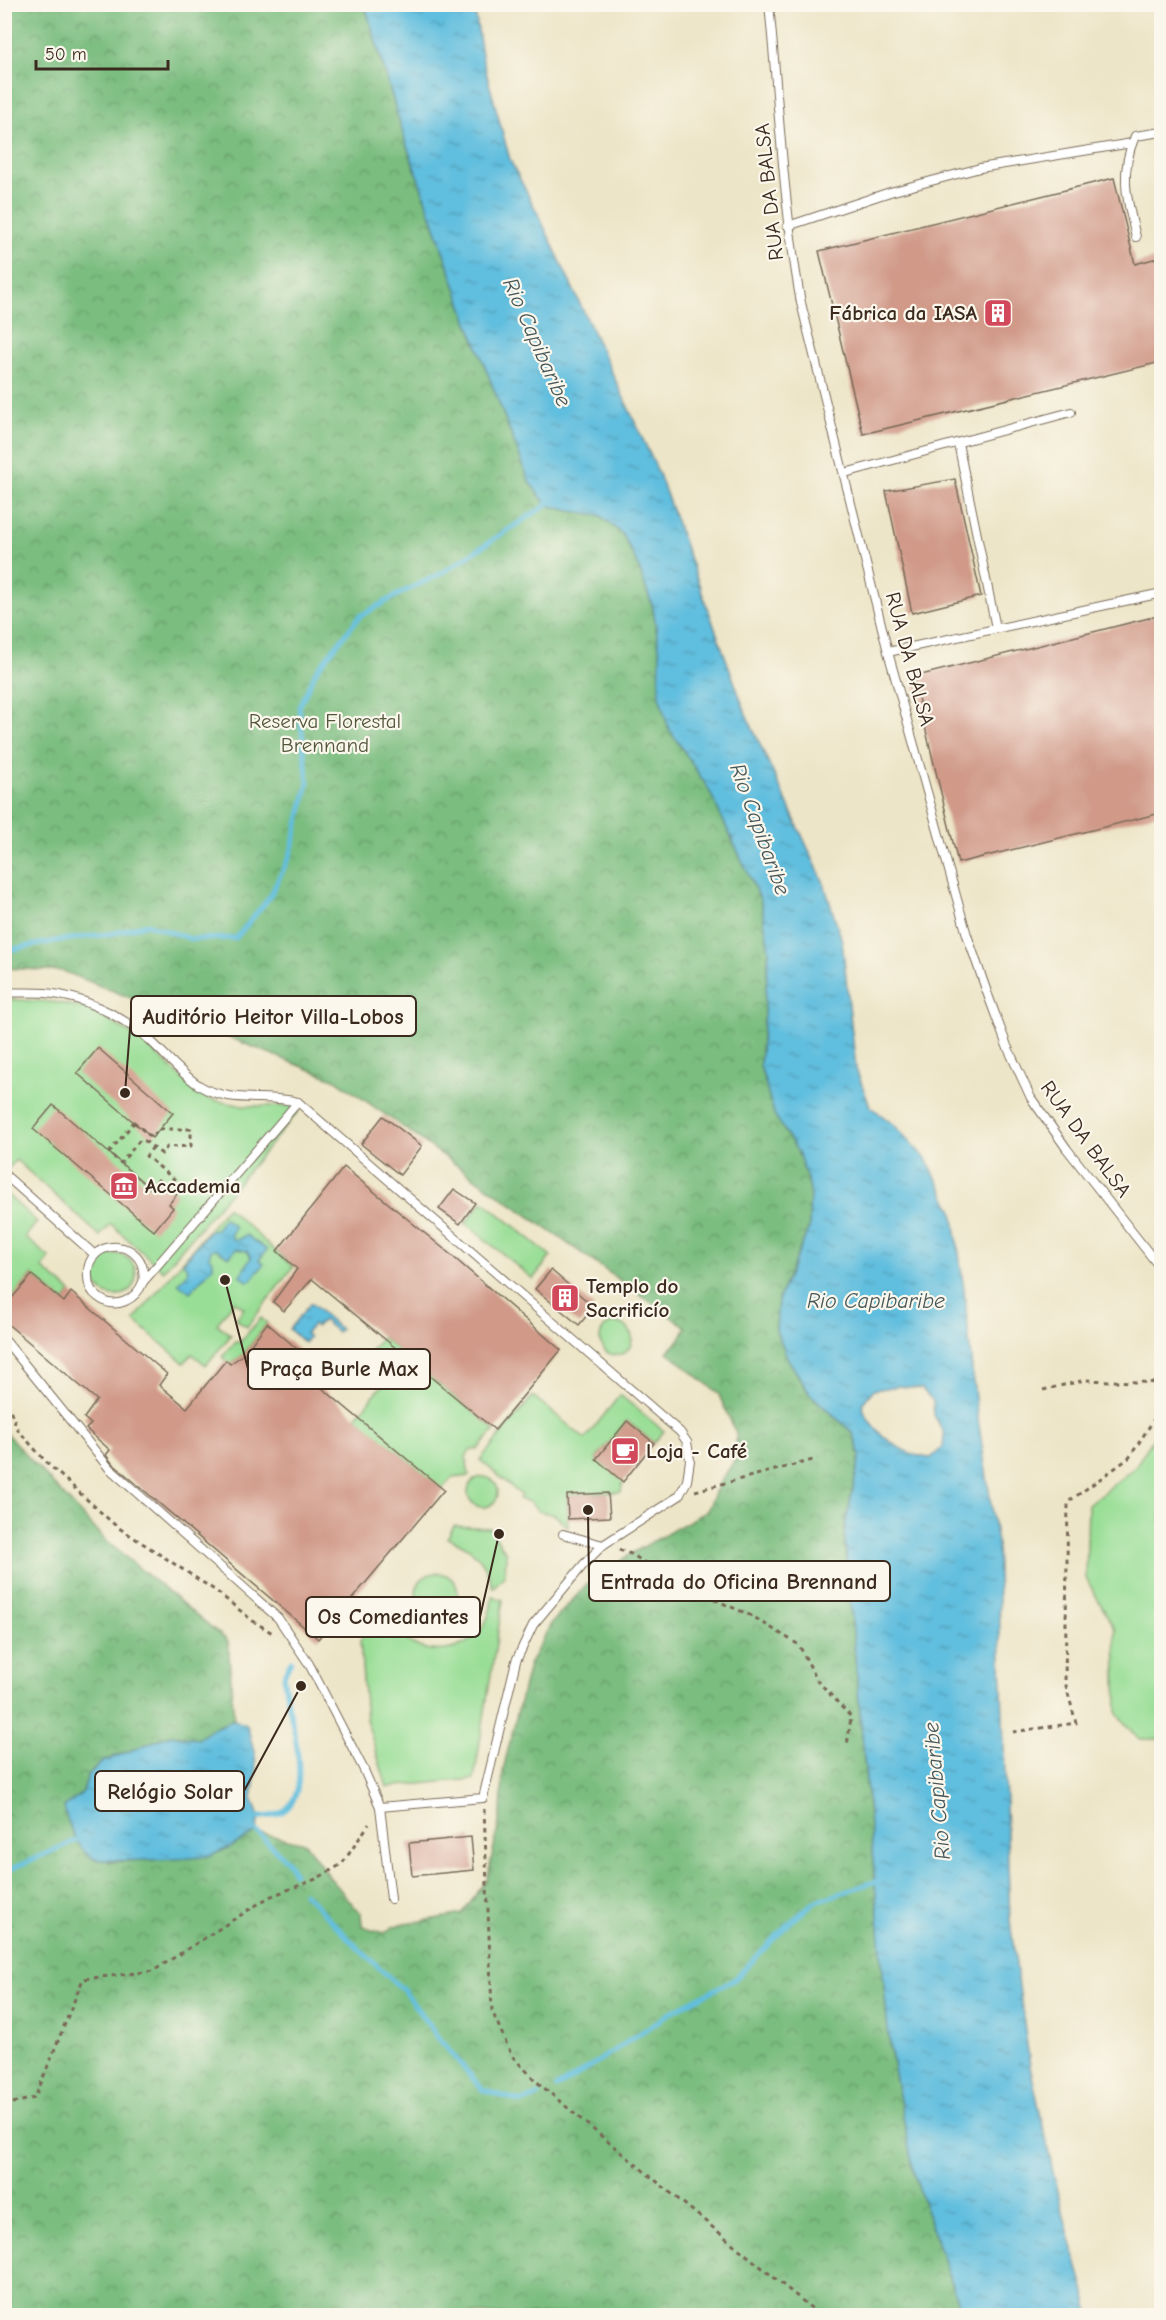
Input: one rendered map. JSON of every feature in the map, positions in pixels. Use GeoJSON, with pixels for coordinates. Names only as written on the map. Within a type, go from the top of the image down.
{"type":"FeatureCollection","features":[{"type":"Feature","properties":{"kind":"lane","name":"RUA DA BALSA"},"geometry":{"type":"LineString","coordinates":[[769,4],[788,226],[801,303],[845,472],[888,652],[967,935],[1007,1046],[1031,1098],[1067,1149],[1161,1270]]}},
{"type":"Feature","properties":{"kind":"lane"},"geometry":{"type":"LineString","coordinates":[[1136,237],[1124,187],[1129,151],[1135,136],[1161,132]]}},
{"type":"Feature","properties":{"kind":"lane"},"geometry":{"type":"LineString","coordinates":[[788,226],[890,192],[980,168],[1132,143]]}},
{"type":"Feature","properties":{"kind":"lane"},"geometry":{"type":"LineString","coordinates":[[845,472],[1071,412]]}},
{"type":"Feature","properties":{"kind":"lane"},"geometry":{"type":"LineString","coordinates":[[958,443],[996,628]]}},
{"type":"Feature","properties":{"kind":"lane"},"geometry":{"type":"LineString","coordinates":[[888,652],[1161,592]]}},
{"type":"Feature","properties":{"kind":"lane"},"geometry":{"type":"LineString","coordinates":[[4,992],[47,993],[101,1007],[144,1035],[201,1086],[233,1096],[280,1098],[298,1102],[680,1432],[687,1442],[690,1460],[687,1481],[679,1496],[603,1545],[533,1625],[516,1661],[483,1798],[380,1807]]}},
{"type":"Feature","properties":{"kind":"lane"},"geometry":{"type":"LineString","coordinates":[[143,1282],[298,1102]]}},
{"type":"Feature","properties":{"kind":"lane"},"geometry":{"type":"LineString","coordinates":[[4,1174],[95,1255]]}},
{"type":"Feature","properties":{"kind":"lane"},"geometry":{"type":"LineString","coordinates":[[109,1247],[126,1248],[133,1252],[143,1266],[143,1282],[140,1291],[133,1298],[115,1304],[106,1302],[91,1290],[87,1272],[95,1255],[109,1247]]}},
{"type":"Feature","properties":{"kind":"lane"},"geometry":{"type":"LineString","coordinates":[[4,1339],[109,1468],[278,1618],[309,1664],[364,1770],[380,1807],[391,1899]]}},
{"type":"Feature","properties":{"kind":"lane"},"geometry":{"type":"LineString","coordinates":[[563,1534],[603,1545]]}},
{"type":"Feature","properties":{"kind":"path"},"geometry":{"type":"LineString","coordinates":[[134,1122],[152,1138],[159,1129],[190,1130],[191,1146],[167,1147],[162,1154],[153,1147],[140,1140],[121,1163],[109,1153],[134,1122]]}},
{"type":"Feature","properties":{"kind":"path"},"geometry":{"type":"LineString","coordinates":[[153,1147],[146,1156],[180,1184],[174,1192]]}},
{"type":"Feature","properties":{"kind":"path"},"geometry":{"type":"LineString","coordinates":[[1043,1390],[1085,1380],[1161,1383]]}},
{"type":"Feature","properties":{"kind":"path"},"geometry":{"type":"LineString","coordinates":[[4,1394],[18,1430],[47,1463],[116,1526],[216,1591],[254,1621],[298,1647]]}},
{"type":"Feature","properties":{"kind":"path"},"geometry":{"type":"LineString","coordinates":[[1013,1732],[1076,1723],[1065,1682],[1068,1502],[1130,1458],[1161,1407]]}},
{"type":"Feature","properties":{"kind":"path"},"geometry":{"type":"LineString","coordinates":[[679,1496],[817,1459]]}},
{"type":"Feature","properties":{"kind":"path"},"geometry":{"type":"LineString","coordinates":[[603,1545],[631,1554],[681,1585],[752,1616],[799,1645],[818,1680],[851,1717],[848,1746]]}},
{"type":"Feature","properties":{"kind":"path"},"geometry":{"type":"LineString","coordinates":[[483,1798],[492,2011],[512,2056],[536,2081],[589,2126],[821,2316]]}},
{"type":"Feature","properties":{"kind":"path"},"geometry":{"type":"LineString","coordinates":[[4,2104],[35,2098],[83,1979],[153,1971],[269,1898],[316,1879],[342,1864],[380,1807]]}},
{"type":"Feature","properties":{"kind":"green space","name":"Reserva Florestal Brennand"},"geometry":{"type":"Polygon","coordinates":[[[5,5],[365,5],[405,140],[466,317],[530,483],[547,505],[600,515],[623,535],[638,565],[653,608],[660,655],[659,695],[668,727],[708,788],[761,901],[769,950],[760,1065],[774,1114],[798,1152],[810,1188],[809,1227],[778,1301],[776,1330],[788,1359],[809,1394],[853,1433],[860,1456],[844,1531],[889,2042],[914,2174],[962,2315],[5,2315],[5,1432],[105,1540],[228,1641],[234,1720],[214,1728],[198,1739],[170,1735],[102,1762],[88,1775],[83,1792],[64,1807],[109,1862],[206,1856],[256,1832],[305,1843],[326,1873],[361,1914],[362,1925],[385,1933],[394,1926],[462,1914],[487,1880],[501,1813],[503,1770],[529,1665],[551,1624],[586,1585],[631,1554],[707,1511],[719,1484],[737,1457],[736,1433],[718,1393],[667,1352],[679,1340],[686,1327],[336,1080],[63,971],[5,968],[5,5]]]}},
{"type":"Feature","properties":{"kind":"green space"},"geometry":{"type":"Polygon","coordinates":[[[4,999],[54,1002],[90,1009],[141,1040],[208,1099],[243,1106],[292,1106],[299,1111],[163,1271],[111,1224],[100,1236],[16,1160],[8,1169],[5,1166],[4,999]]]}},
{"type":"Feature","properties":{"kind":"green space"},"geometry":{"type":"Polygon","coordinates":[[[4,1192],[37,1222],[25,1237],[50,1258],[42,1268],[71,1292],[64,1302],[32,1275],[5,1307],[4,1192]]]}},
{"type":"Feature","properties":{"kind":"green space"},"geometry":{"type":"Polygon","coordinates":[[[483,1201],[551,1256],[533,1279],[465,1223],[483,1201]]]}},
{"type":"Feature","properties":{"kind":"green space"},"geometry":{"type":"Polygon","coordinates":[[[227,1207],[293,1267],[247,1327],[236,1319],[244,1308],[234,1301],[217,1324],[231,1335],[206,1365],[192,1354],[184,1363],[134,1320],[227,1207]]]}},
{"type":"Feature","properties":{"kind":"green space"},"geometry":{"type":"Polygon","coordinates":[[[115,1254],[123,1255],[130,1260],[135,1267],[135,1283],[130,1290],[123,1295],[115,1296],[107,1295],[100,1290],[95,1283],[94,1275],[95,1267],[100,1260],[107,1255],[115,1254]]]}},
{"type":"Feature","properties":{"kind":"green space"},"geometry":{"type":"Polygon","coordinates":[[[261,1318],[267,1323],[244,1354],[230,1364],[222,1357],[236,1341],[239,1343],[261,1318]]]}},
{"type":"Feature","properties":{"kind":"green space"},"geometry":{"type":"Polygon","coordinates":[[[616,1323],[627,1328],[632,1339],[627,1350],[616,1355],[605,1350],[600,1339],[605,1328],[616,1323]]]}},
{"type":"Feature","properties":{"kind":"green space"},"geometry":{"type":"Polygon","coordinates":[[[382,1337],[495,1430],[478,1449],[470,1450],[466,1457],[469,1476],[452,1478],[442,1489],[356,1417],[393,1372],[370,1352],[382,1337]]]}},
{"type":"Feature","properties":{"kind":"green space"},"geometry":{"type":"Polygon","coordinates":[[[620,1395],[664,1431],[654,1443],[627,1421],[596,1459],[623,1481],[621,1492],[567,1495],[568,1527],[555,1515],[538,1511],[530,1502],[519,1499],[521,1495],[480,1460],[533,1396],[585,1439],[620,1395]]]}},
{"type":"Feature","properties":{"kind":"green space"},"geometry":{"type":"Polygon","coordinates":[[[1161,1426],[1161,1739],[1138,1739],[1117,1714],[1115,1630],[1086,1578],[1088,1505],[1135,1467],[1161,1426]]]}},
{"type":"Feature","properties":{"kind":"green space"},"geometry":{"type":"Polygon","coordinates":[[[483,1477],[494,1481],[498,1492],[494,1503],[483,1507],[472,1503],[468,1492],[472,1481],[483,1477]]]}},
{"type":"Feature","properties":{"kind":"green space"},"geometry":{"type":"Polygon","coordinates":[[[454,1526],[490,1528],[506,1553],[505,1575],[493,1588],[487,1570],[478,1556],[447,1538],[454,1526]]]}},
{"type":"Feature","properties":{"kind":"green space"},"geometry":{"type":"Polygon","coordinates":[[[437,1573],[445,1574],[452,1579],[457,1586],[457,1602],[452,1609],[445,1614],[437,1615],[429,1614],[422,1609],[417,1602],[416,1594],[417,1586],[422,1579],[429,1574],[437,1573]]]}},
{"type":"Feature","properties":{"kind":"green space"},"geometry":{"type":"Polygon","coordinates":[[[492,1596],[503,1600],[474,1779],[387,1787],[366,1719],[360,1640],[384,1612],[396,1631],[411,1643],[429,1649],[447,1650],[464,1644],[478,1633],[488,1617],[492,1596]]]}},
{"type":"Feature","properties":{"kind":"water","name":"Rio Capibaribe"},"geometry":{"type":"Polygon","coordinates":[[[365,5],[474,5],[483,61],[510,160],[541,220],[659,474],[746,714],[823,881],[842,941],[856,1069],[870,1106],[895,1126],[926,1159],[953,1211],[975,1399],[997,1544],[1010,1921],[1030,2066],[1057,2191],[1091,2315],[962,2315],[914,2174],[889,2042],[844,1531],[860,1456],[853,1433],[810,1394],[788,1359],[776,1330],[778,1301],[809,1228],[810,1188],[798,1152],[774,1114],[760,1065],[769,950],[761,901],[708,788],[668,727],[659,695],[660,655],[653,608],[638,565],[623,535],[600,515],[547,505],[530,483],[466,317],[405,140],[365,5]],[[899,1386],[873,1390],[862,1404],[872,1423],[889,1440],[910,1453],[931,1458],[943,1447],[944,1433],[934,1415],[933,1401],[922,1389],[899,1386]]]}},
{"type":"Feature","properties":{"kind":"water"},"geometry":{"type":"Polygon","coordinates":[[[224,1218],[235,1227],[231,1234],[232,1239],[237,1240],[246,1235],[267,1250],[259,1260],[264,1264],[250,1281],[247,1281],[240,1275],[251,1258],[247,1251],[236,1249],[229,1257],[216,1249],[211,1250],[209,1257],[213,1262],[213,1267],[190,1292],[178,1283],[187,1274],[188,1269],[183,1263],[208,1232],[216,1229],[224,1218]]]}},
{"type":"Feature","properties":{"kind":"water"},"geometry":{"type":"Polygon","coordinates":[[[311,1303],[340,1329],[337,1332],[323,1320],[316,1327],[313,1325],[305,1334],[309,1337],[304,1343],[289,1329],[311,1303]]]}},
{"type":"Feature","properties":{"kind":"water"},"geometry":{"type":"Polygon","coordinates":[[[234,1720],[247,1725],[255,1755],[256,1772],[252,1798],[259,1817],[256,1832],[226,1849],[199,1857],[112,1860],[92,1858],[82,1849],[70,1828],[64,1807],[83,1792],[88,1775],[102,1762],[170,1735],[198,1739],[214,1728],[234,1720]]]}},
{"type":"Feature","properties":{"kind":"building","name":"Fábrica da IASA"},"geometry":{"type":"Polygon","coordinates":[[[1114,178],[1135,264],[1161,257],[1161,362],[863,434],[819,251],[1114,178]]]}},
{"type":"Feature","properties":{"kind":"building"},"geometry":{"type":"Polygon","coordinates":[[[955,479],[981,596],[912,613],[886,491],[955,479]]]}},
{"type":"Feature","properties":{"kind":"building"},"geometry":{"type":"Polygon","coordinates":[[[1161,615],[1161,813],[958,863],[913,677],[1161,615]]]}},
{"type":"Feature","properties":{"kind":"building"},"geometry":{"type":"Polygon","coordinates":[[[98,1048],[173,1113],[152,1138],[77,1073],[98,1048]]]}},
{"type":"Feature","properties":{"kind":"building","name":"Accademia"},"geometry":{"type":"Polygon","coordinates":[[[53,1105],[151,1189],[158,1179],[177,1194],[169,1204],[173,1208],[154,1231],[33,1129],[53,1105]]]}},
{"type":"Feature","properties":{"kind":"building"},"geometry":{"type":"Polygon","coordinates":[[[383,1116],[422,1146],[400,1175],[361,1144],[383,1116]]]}},
{"type":"Feature","properties":{"kind":"building"},"geometry":{"type":"Polygon","coordinates":[[[344,1167],[561,1350],[495,1430],[312,1279],[284,1311],[273,1302],[297,1269],[277,1251],[344,1167]]]}},
{"type":"Feature","properties":{"kind":"building"},"geometry":{"type":"Polygon","coordinates":[[[454,1189],[475,1203],[460,1224],[439,1209],[454,1189]]]}},
{"type":"Feature","properties":{"kind":"building","name":"Templo do Sacrificío"},"geometry":{"type":"Polygon","coordinates":[[[551,1270],[594,1307],[579,1325],[535,1289],[551,1270]]]}},
{"type":"Feature","properties":{"kind":"building"},"geometry":{"type":"Polygon","coordinates":[[[32,1275],[64,1302],[71,1292],[167,1374],[159,1385],[187,1408],[226,1360],[230,1364],[244,1354],[267,1323],[323,1371],[315,1382],[444,1490],[318,1639],[112,1463],[106,1455],[110,1450],[86,1429],[91,1424],[84,1418],[97,1400],[4,1321],[4,1307],[32,1275]]]}},
{"type":"Feature","properties":{"kind":"building","name":"Loja - Café"},"geometry":{"type":"Polygon","coordinates":[[[627,1421],[654,1443],[623,1482],[596,1459],[627,1421]]]}},
{"type":"Feature","properties":{"kind":"building"},"geometry":{"type":"Polygon","coordinates":[[[608,1493],[610,1517],[568,1519],[567,1495],[608,1493]]]}},
{"type":"Feature","properties":{"kind":"building"},"geometry":{"type":"Polygon","coordinates":[[[471,1837],[474,1870],[412,1876],[409,1843],[471,1837]]]}},
{"type":"Feature","properties":{"kind":"waterway"},"geometry":{"type":"LineString","coordinates":[[4,951],[115,933],[147,924],[191,939],[236,938],[269,898],[290,856],[308,783],[299,707],[316,671],[360,616],[442,573],[551,502]]}},
{"type":"Feature","properties":{"kind":"waterway"},"geometry":{"type":"LineString","coordinates":[[259,1817],[280,1813],[293,1801],[298,1784],[295,1739],[284,1678],[291,1661]]}},
{"type":"Feature","properties":{"kind":"waterway"},"geometry":{"type":"LineString","coordinates":[[251,1826],[287,1861],[294,1873]]}},
{"type":"Feature","properties":{"kind":"waterway"},"geometry":{"type":"LineString","coordinates":[[4,1872],[77,1840]]}},
{"type":"Feature","properties":{"kind":"waterway"},"geometry":{"type":"LineString","coordinates":[[556,2087],[673,2011],[735,1979],[784,1928],[814,1902],[880,1880]]}},
{"type":"Feature","properties":{"kind":"waterway"},"geometry":{"type":"LineString","coordinates":[[304,1893],[404,1991],[439,2039],[483,2090],[522,2102],[539,2095]]}},
{"type":"Feature","properties":{"kind":"place","name":"Fábrica da IASA"},"geometry":{"type":"Point","coordinates":[998,313]}},
{"type":"Feature","properties":{"kind":"place","name":"Auditório Heitor Villa-Lobos"},"geometry":{"type":"Point","coordinates":[125,1093]}},
{"type":"Feature","properties":{"kind":"place","name":"Accademia"},"geometry":{"type":"Point","coordinates":[124,1186]}},
{"type":"Feature","properties":{"kind":"place","name":"Praça Burle Max"},"geometry":{"type":"Point","coordinates":[225,1280]}},
{"type":"Feature","properties":{"kind":"place","name":"Templo do Sacrificío"},"geometry":{"type":"Point","coordinates":[565,1298]}},
{"type":"Feature","properties":{"kind":"place","name":"Loja - Café"},"geometry":{"type":"Point","coordinates":[625,1451]}},
{"type":"Feature","properties":{"kind":"place","name":"Entrada do Oficina Brennand"},"geometry":{"type":"Point","coordinates":[588,1510]}},
{"type":"Feature","properties":{"kind":"place","name":"Os Comediantes"},"geometry":{"type":"Point","coordinates":[499,1534]}},
{"type":"Feature","properties":{"kind":"place","name":"Relógio Solar"},"geometry":{"type":"Point","coordinates":[301,1686]}}]}
